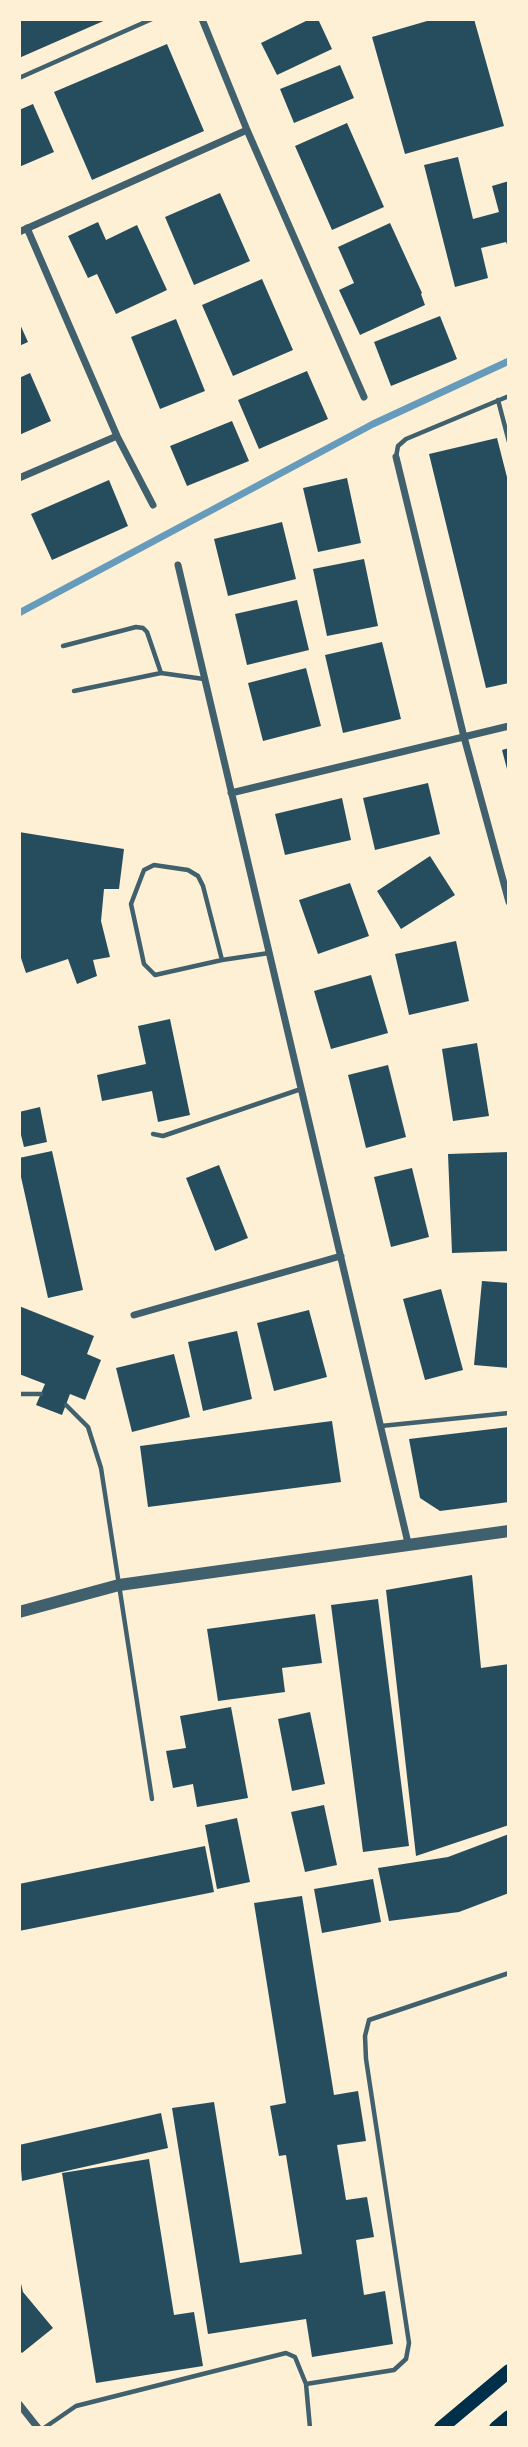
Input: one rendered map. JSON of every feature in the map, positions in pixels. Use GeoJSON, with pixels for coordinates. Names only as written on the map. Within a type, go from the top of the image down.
{"type":"FeatureCollection","features":[{"type":"Feature","properties":{"kind":"main road"},"geometry":{"type":"LineString","coordinates":[[441,2428],[509,2371]]}},
{"type":"Feature","properties":{"kind":"main road"},"geometry":{"type":"LineString","coordinates":[[496,2428],[509,2417]]}},
{"type":"Feature","properties":{"kind":"street"},"geometry":{"type":"LineString","coordinates":[[202,19],[247,130],[364,397]]}},
{"type":"Feature","properties":{"kind":"street"},"geometry":{"type":"LineString","coordinates":[[153,505],[117,436],[23,230],[247,130]]}},
{"type":"Feature","properties":{"kind":"street"},"geometry":{"type":"LineString","coordinates":[[19,478],[117,436]]}},
{"type":"Feature","properties":{"kind":"street"},"geometry":{"type":"LineString","coordinates":[[396,457],[464,737],[509,902]]}},
{"type":"Feature","properties":{"kind":"street"},"geometry":{"type":"LineString","coordinates":[[178,565],[408,1544]]}},
{"type":"Feature","properties":{"kind":"street"},"geometry":{"type":"LineString","coordinates":[[231,793],[509,726]]}},
{"type":"Feature","properties":{"kind":"street"},"geometry":{"type":"LineString","coordinates":[[134,1315],[341,1256]]}},
{"type":"Feature","properties":{"kind":"street"},"geometry":{"type":"LineString","coordinates":[[19,1612],[118,1585],[509,1531]]}},
{"type":"Feature","properties":{"kind":"street"},"geometry":{"type":"LineString","coordinates":[[19,2404],[22,2415],[38,2428]]}},
{"type":"Feature","properties":{"kind":"lane"},"geometry":{"type":"LineString","coordinates":[[19,78],[152,19]]}},
{"type":"Feature","properties":{"kind":"lane"},"geometry":{"type":"LineString","coordinates":[[396,457],[398,446],[406,439],[509,396]]}},
{"type":"Feature","properties":{"kind":"lane"},"geometry":{"type":"LineString","coordinates":[[498,400],[509,442]]}},
{"type":"Feature","properties":{"kind":"lane"},"geometry":{"type":"LineString","coordinates":[[63,646],[136,627],[143,628],[147,632],[161,673]]}},
{"type":"Feature","properties":{"kind":"lane"},"geometry":{"type":"LineString","coordinates":[[74,691],[161,673],[205,679]]}},
{"type":"Feature","properties":{"kind":"lane"},"geometry":{"type":"LineString","coordinates":[[222,960],[198,876],[188,870],[154,865],[144,870],[131,904],[144,964],[155,975],[222,960],[270,953]]}},
{"type":"Feature","properties":{"kind":"lane"},"geometry":{"type":"LineString","coordinates":[[152,1134],[163,1136],[302,1088]]}},
{"type":"Feature","properties":{"kind":"lane"},"geometry":{"type":"LineString","coordinates":[[19,1394],[41,1394]]}},
{"type":"Feature","properties":{"kind":"lane"},"geometry":{"type":"LineString","coordinates":[[66,1405],[88,1427],[101,1468],[152,1800]]}},
{"type":"Feature","properties":{"kind":"lane"},"geometry":{"type":"LineString","coordinates":[[381,1426],[509,1413]]}},
{"type":"Feature","properties":{"kind":"lane"},"geometry":{"type":"LineString","coordinates":[[306,2384],[394,2370],[406,2359],[408,2351],[409,2343],[366,2059],[365,2036],[369,2020],[509,1973]]}},
{"type":"Feature","properties":{"kind":"lane"},"geometry":{"type":"LineString","coordinates":[[44,2428],[76,2406],[286,2353],[295,2357],[306,2384],[310,2428]]}},
{"type":"Feature","properties":{"kind":"building"},"geometry":{"type":"Polygon","coordinates":[[[19,19],[108,19],[19,58],[19,19]]]}},
{"type":"Feature","properties":{"kind":"building"},"geometry":{"type":"Polygon","coordinates":[[[310,19],[318,19],[332,49],[277,75],[261,43],[310,19]]]}},
{"type":"Feature","properties":{"kind":"building"},"geometry":{"type":"Polygon","coordinates":[[[434,19],[474,19],[504,126],[405,154],[372,37],[434,19]]]}},
{"type":"Feature","properties":{"kind":"building"},"geometry":{"type":"Polygon","coordinates":[[[167,44],[204,131],[92,180],[54,92],[167,44]]]}},
{"type":"Feature","properties":{"kind":"building"},"geometry":{"type":"Polygon","coordinates":[[[340,65],[354,98],[294,123],[280,89],[340,65]]]}},
{"type":"Feature","properties":{"kind":"building"},"geometry":{"type":"Polygon","coordinates":[[[33,104],[54,152],[19,167],[19,110],[33,104]]]}},
{"type":"Feature","properties":{"kind":"building"},"geometry":{"type":"Polygon","coordinates":[[[347,123],[384,207],[332,230],[295,146],[347,123]]]}},
{"type":"Feature","properties":{"kind":"building"},"geometry":{"type":"Polygon","coordinates":[[[458,157],[473,219],[499,212],[492,186],[509,181],[509,250],[506,242],[481,248],[488,278],[455,287],[424,165],[458,157]]]}},
{"type":"Feature","properties":{"kind":"building"},"geometry":{"type":"Polygon","coordinates":[[[220,193],[250,261],[194,285],[165,217],[220,193]]]}},
{"type":"Feature","properties":{"kind":"building"},"geometry":{"type":"Polygon","coordinates":[[[98,222],[106,240],[137,225],[167,290],[116,314],[97,274],[88,278],[68,236],[98,222]]]}},
{"type":"Feature","properties":{"kind":"building"},"geometry":{"type":"Polygon","coordinates":[[[390,223],[425,305],[360,335],[339,290],[354,283],[338,247],[390,223]]]}},
{"type":"Feature","properties":{"kind":"building"},"geometry":{"type":"Polygon","coordinates":[[[262,279],[293,350],[233,376],[202,305],[262,279]]]}},
{"type":"Feature","properties":{"kind":"building"},"geometry":{"type":"Polygon","coordinates":[[[440,316],[457,359],[391,386],[374,342],[440,316]]]}},
{"type":"Feature","properties":{"kind":"building"},"geometry":{"type":"Polygon","coordinates":[[[176,319],[205,391],[160,409],[131,337],[176,319]]]}},
{"type":"Feature","properties":{"kind":"building"},"geometry":{"type":"Polygon","coordinates":[[[19,322],[28,342],[19,346],[19,322]]]}},
{"type":"Feature","properties":{"kind":"building"},"geometry":{"type":"Polygon","coordinates":[[[307,371],[328,419],[259,449],[238,400],[307,371]]]}},
{"type":"Feature","properties":{"kind":"building"},"geometry":{"type":"Polygon","coordinates":[[[30,373],[51,421],[19,435],[19,378],[30,373]]]}},
{"type":"Feature","properties":{"kind":"building"},"geometry":{"type":"Polygon","coordinates":[[[232,421],[249,461],[187,486],[170,446],[232,421]]]}},
{"type":"Feature","properties":{"kind":"building"},"geometry":{"type":"Polygon","coordinates":[[[497,438],[509,485],[509,683],[486,688],[429,454],[497,438]]]}},
{"type":"Feature","properties":{"kind":"building"},"geometry":{"type":"Polygon","coordinates":[[[347,478],[361,543],[318,552],[303,488],[347,478]]]}},
{"type":"Feature","properties":{"kind":"building"},"geometry":{"type":"Polygon","coordinates":[[[109,480],[128,526],[52,560],[31,514],[109,480]]]}},
{"type":"Feature","properties":{"kind":"building"},"geometry":{"type":"Polygon","coordinates":[[[282,522],[296,579],[228,596],[214,539],[282,522]]]}},
{"type":"Feature","properties":{"kind":"building"},"geometry":{"type":"Polygon","coordinates":[[[364,559],[378,626],[327,636],[313,569],[364,559]]]}},
{"type":"Feature","properties":{"kind":"building"},"geometry":{"type":"Polygon","coordinates":[[[297,600],[309,650],[247,665],[235,614],[297,600]]]}},
{"type":"Feature","properties":{"kind":"building"},"geometry":{"type":"Polygon","coordinates":[[[382,642],[401,719],[343,733],[325,655],[382,642]]]}},
{"type":"Feature","properties":{"kind":"building"},"geometry":{"type":"Polygon","coordinates":[[[306,668],[321,726],[263,741],[248,683],[306,668]]]}},
{"type":"Feature","properties":{"kind":"building"},"geometry":{"type":"Polygon","coordinates":[[[509,748],[509,773],[508,773],[502,750],[509,748]]]}},
{"type":"Feature","properties":{"kind":"building"},"geometry":{"type":"Polygon","coordinates":[[[428,783],[440,834],[375,850],[363,798],[428,783]]]}},
{"type":"Feature","properties":{"kind":"building"},"geometry":{"type":"Polygon","coordinates":[[[342,798],[351,840],[285,855],[275,814],[342,798]]]}},
{"type":"Feature","properties":{"kind":"building"},"geometry":{"type":"Polygon","coordinates":[[[19,832],[124,849],[119,889],[104,889],[101,921],[110,957],[93,960],[97,976],[77,984],[68,959],[26,973],[19,952],[19,832]]]}},
{"type":"Feature","properties":{"kind":"building"},"geometry":{"type":"Polygon","coordinates":[[[430,856],[455,895],[401,929],[377,891],[430,856]]]}},
{"type":"Feature","properties":{"kind":"building"},"geometry":{"type":"Polygon","coordinates":[[[350,883],[369,936],[318,954],[299,900],[350,883]]]}},
{"type":"Feature","properties":{"kind":"building"},"geometry":{"type":"Polygon","coordinates":[[[456,941],[469,1001],[409,1015],[395,954],[456,941]]]}},
{"type":"Feature","properties":{"kind":"building"},"geometry":{"type":"Polygon","coordinates":[[[371,975],[388,1033],[331,1049],[314,991],[371,975]]]}},
{"type":"Feature","properties":{"kind":"building"},"geometry":{"type":"Polygon","coordinates":[[[170,1019],[190,1115],[158,1122],[152,1091],[102,1101],[97,1075],[146,1064],[138,1026],[170,1019]]]}},
{"type":"Feature","properties":{"kind":"building"},"geometry":{"type":"Polygon","coordinates":[[[477,1043],[489,1116],[453,1121],[442,1049],[477,1043]]]}},
{"type":"Feature","properties":{"kind":"building"},"geometry":{"type":"Polygon","coordinates":[[[388,1065],[406,1137],[366,1148],[348,1075],[388,1065]]]}},
{"type":"Feature","properties":{"kind":"building"},"geometry":{"type":"Polygon","coordinates":[[[40,1107],[47,1142],[24,1147],[19,1127],[19,1112],[40,1107]]]}},
{"type":"Feature","properties":{"kind":"building"},"geometry":{"type":"Polygon","coordinates":[[[52,1151],[83,1290],[48,1298],[19,1158],[52,1151]]]}},
{"type":"Feature","properties":{"kind":"building"},"geometry":{"type":"Polygon","coordinates":[[[509,1152],[509,1251],[452,1253],[448,1154],[509,1152]]]}},
{"type":"Feature","properties":{"kind":"building"},"geometry":{"type":"Polygon","coordinates":[[[219,1165],[248,1238],[215,1251],[186,1178],[219,1165]]]}},
{"type":"Feature","properties":{"kind":"building"},"geometry":{"type":"Polygon","coordinates":[[[412,1168],[429,1237],[391,1247],[374,1177],[412,1168]]]}},
{"type":"Feature","properties":{"kind":"building"},"geometry":{"type":"Polygon","coordinates":[[[482,1281],[509,1283],[509,1368],[474,1365],[482,1281]]]}},
{"type":"Feature","properties":{"kind":"building"},"geometry":{"type":"Polygon","coordinates":[[[441,1289],[463,1370],[425,1380],[403,1299],[441,1289]]]}},
{"type":"Feature","properties":{"kind":"building"},"geometry":{"type":"Polygon","coordinates":[[[19,1306],[94,1336],[87,1354],[101,1360],[85,1400],[70,1394],[62,1415],[36,1405],[45,1384],[19,1374],[19,1306]]]}},
{"type":"Feature","properties":{"kind":"building"},"geometry":{"type":"Polygon","coordinates":[[[309,1310],[327,1377],[274,1391],[257,1323],[309,1310]]]}},
{"type":"Feature","properties":{"kind":"building"},"geometry":{"type":"Polygon","coordinates":[[[237,1331],[252,1399],[203,1411],[188,1342],[237,1331]]]}},
{"type":"Feature","properties":{"kind":"building"},"geometry":{"type":"Polygon","coordinates":[[[174,1354],[190,1417],[132,1432],[116,1368],[174,1354]]]}},
{"type":"Feature","properties":{"kind":"building"},"geometry":{"type":"Polygon","coordinates":[[[332,1421],[341,1482],[148,1507],[140,1446],[332,1421]]]}},
{"type":"Feature","properties":{"kind":"building"},"geometry":{"type":"Polygon","coordinates":[[[509,1427],[509,1502],[440,1511],[420,1498],[409,1439],[509,1427]]]}},
{"type":"Feature","properties":{"kind":"building"},"geometry":{"type":"Polygon","coordinates":[[[472,1575],[481,1668],[509,1664],[509,1825],[416,1856],[386,1590],[472,1575]]]}},
{"type":"Feature","properties":{"kind":"building"},"geometry":{"type":"Polygon","coordinates":[[[378,1599],[409,1846],[363,1852],[331,1605],[378,1599]]]}},
{"type":"Feature","properties":{"kind":"building"},"geometry":{"type":"Polygon","coordinates":[[[315,1614],[322,1663],[282,1668],[285,1692],[218,1701],[207,1629],[315,1614]]]}},
{"type":"Feature","properties":{"kind":"building"},"geometry":{"type":"Polygon","coordinates":[[[231,1707],[248,1798],[197,1807],[193,1784],[173,1788],[166,1751],[186,1748],[180,1716],[231,1707]]]}},
{"type":"Feature","properties":{"kind":"building"},"geometry":{"type":"Polygon","coordinates":[[[310,1712],[325,1784],[292,1791],[278,1719],[310,1712]]]}},
{"type":"Feature","properties":{"kind":"building"},"geometry":{"type":"Polygon","coordinates":[[[324,1805],[337,1865],[305,1872],[291,1812],[324,1805]]]}},
{"type":"Feature","properties":{"kind":"building"},"geometry":{"type":"Polygon","coordinates":[[[237,1818],[250,1882],[217,1889],[205,1825],[237,1818]]]}},
{"type":"Feature","properties":{"kind":"building"},"geometry":{"type":"Polygon","coordinates":[[[509,1834],[509,1893],[459,1912],[389,1921],[378,1868],[448,1857],[509,1834]]]}},
{"type":"Feature","properties":{"kind":"building"},"geometry":{"type":"Polygon","coordinates":[[[205,1846],[214,1892],[19,1931],[19,1884],[205,1846]]]}},
{"type":"Feature","properties":{"kind":"building"},"geometry":{"type":"Polygon","coordinates":[[[373,1879],[381,1922],[322,1933],[314,1889],[373,1879]]]}},
{"type":"Feature","properties":{"kind":"building"},"geometry":{"type":"Polygon","coordinates":[[[302,1896],[334,2095],[358,2091],[366,2141],[337,2145],[346,2200],[367,2197],[374,2237],[356,2240],[364,2295],[385,2291],[393,2344],[312,2357],[306,2319],[208,2334],[172,2108],[214,2102],[240,2263],[302,2254],[286,2155],[279,2156],[270,2106],[286,2103],[254,1903],[302,1896]]]}},
{"type":"Feature","properties":{"kind":"building"},"geometry":{"type":"Polygon","coordinates":[[[161,2113],[168,2148],[22,2181],[19,2145],[161,2113]]]}},
{"type":"Feature","properties":{"kind":"building"},"geometry":{"type":"Polygon","coordinates":[[[149,2159],[174,2315],[194,2312],[203,2366],[96,2383],[62,2173],[149,2159]]]}},
{"type":"Feature","properties":{"kind":"building"},"geometry":{"type":"Polygon","coordinates":[[[19,2275],[23,2292],[53,2328],[22,2353],[19,2350],[19,2275]]]}},
{"type":"Feature","properties":{"kind":"waterway"},"geometry":{"type":"LineString","coordinates":[[19,613],[373,424],[509,361]]}}]}
